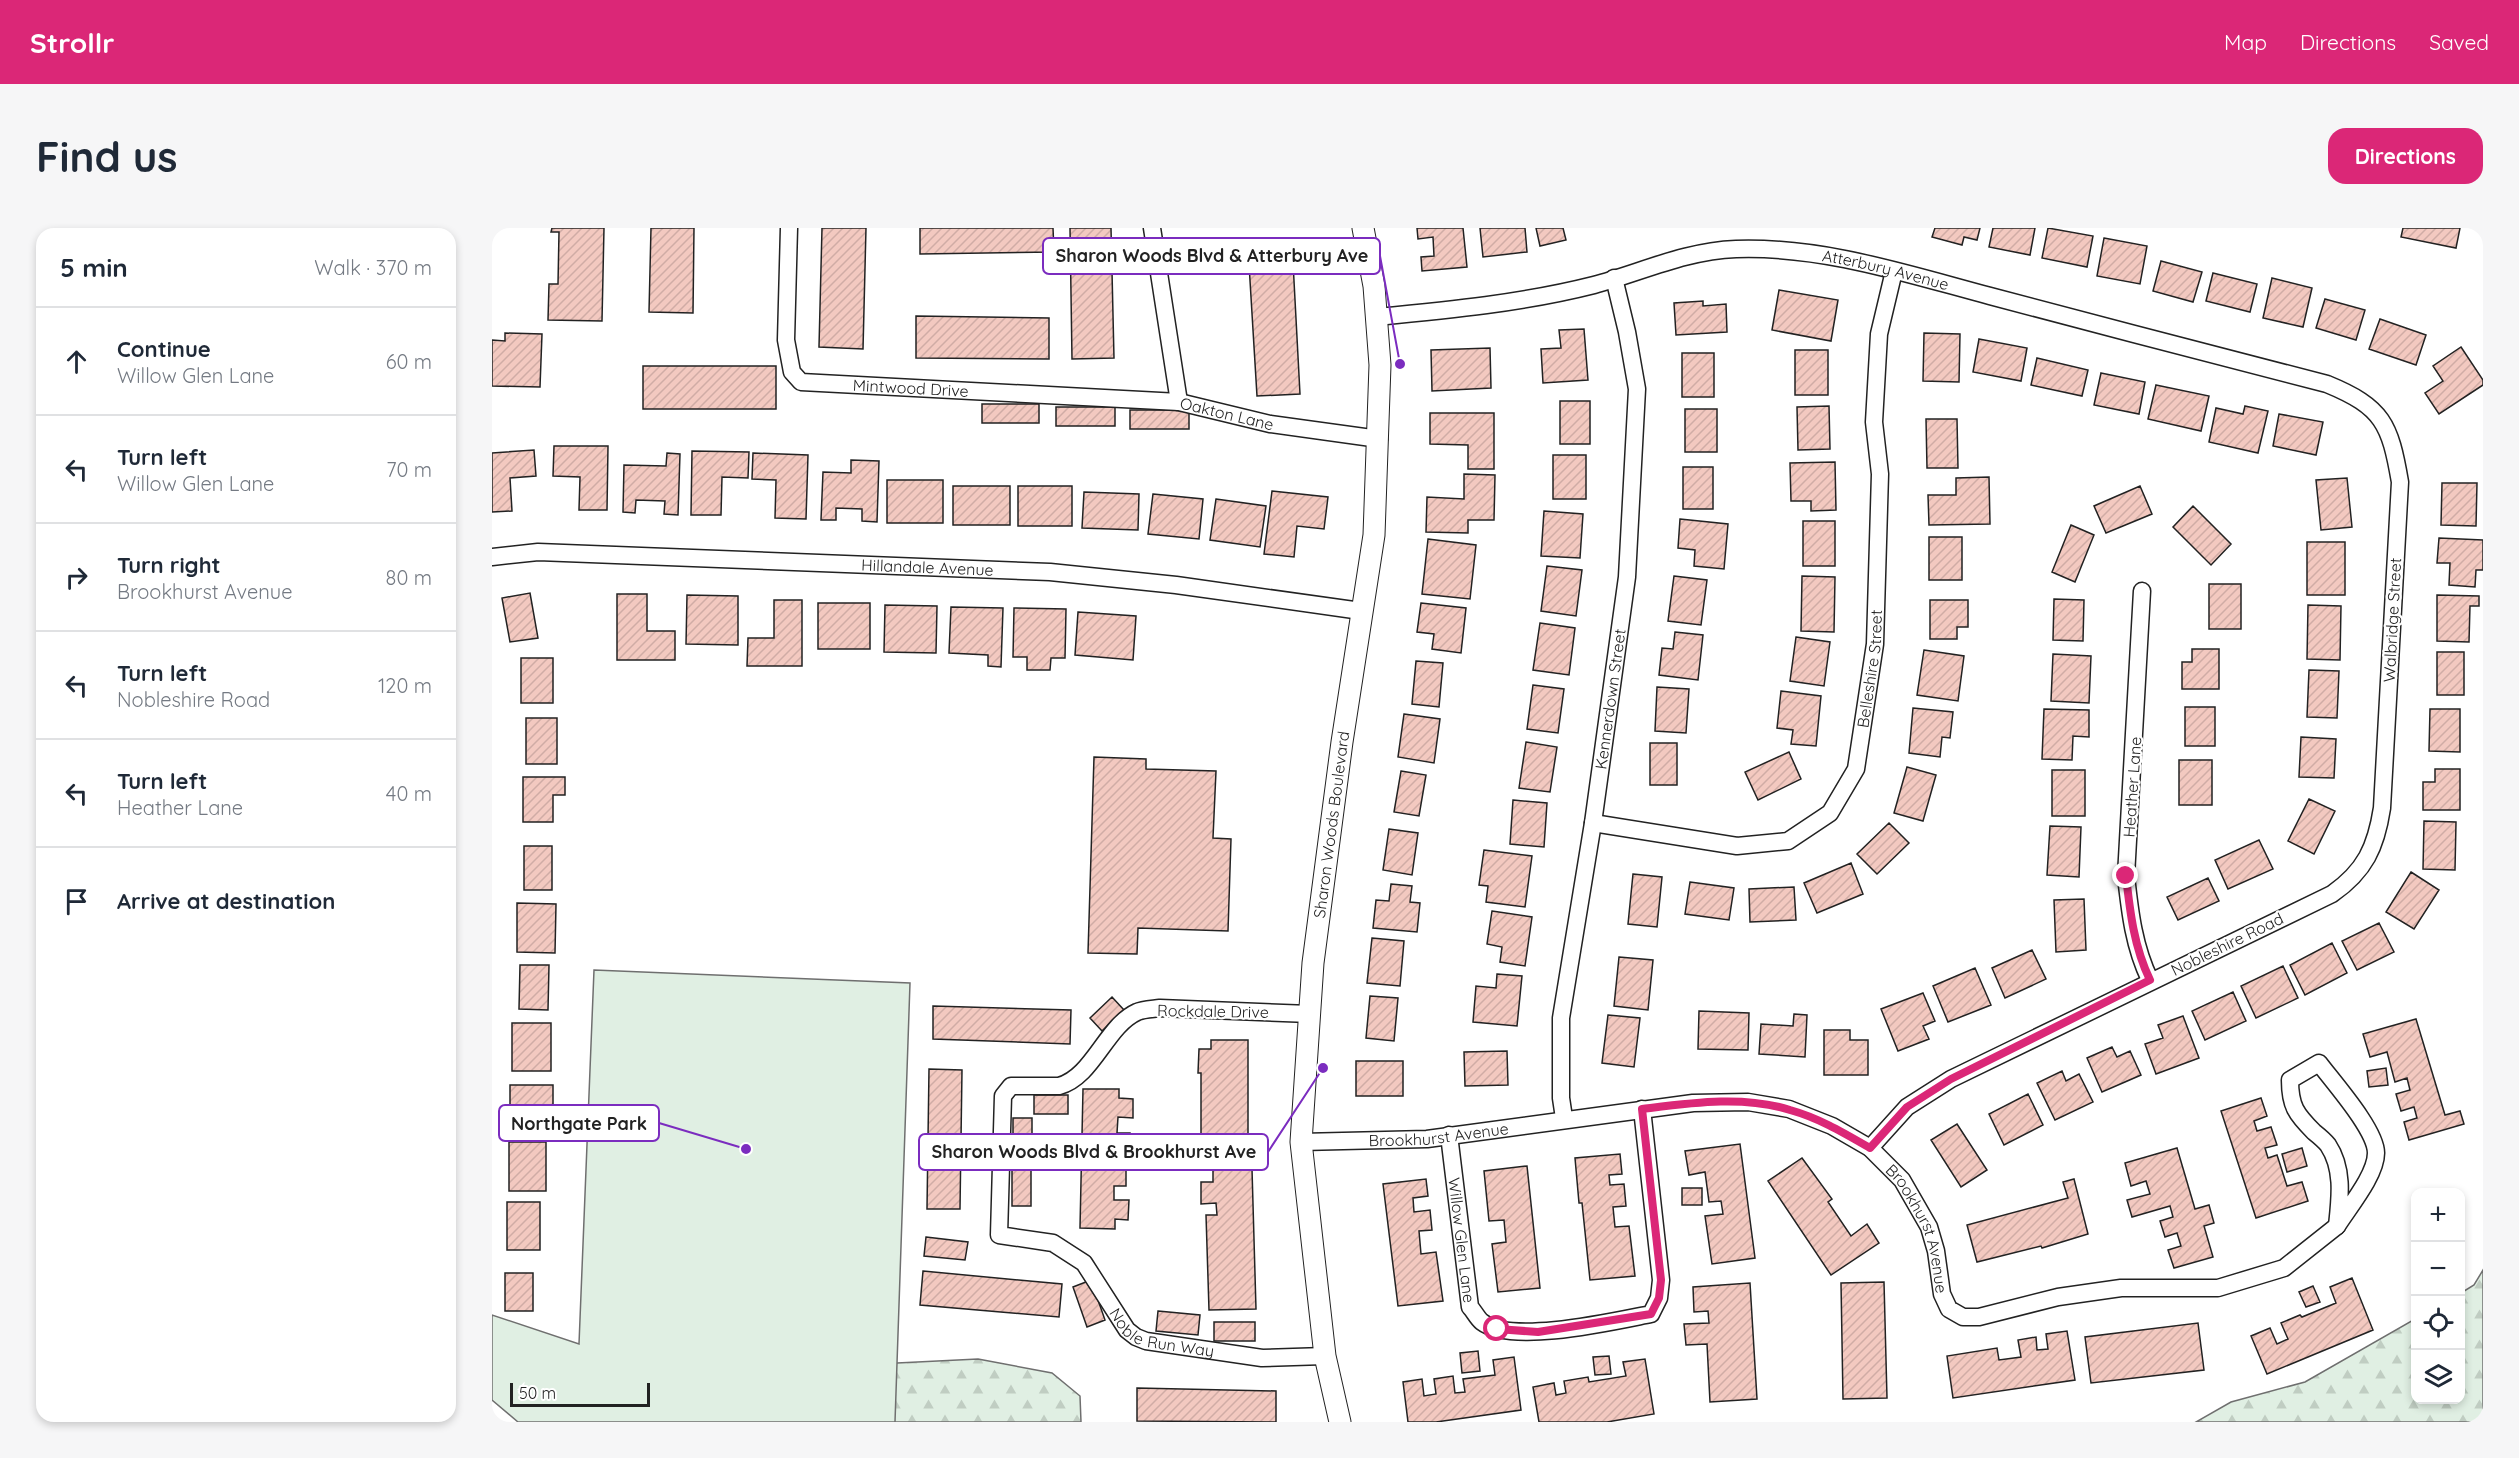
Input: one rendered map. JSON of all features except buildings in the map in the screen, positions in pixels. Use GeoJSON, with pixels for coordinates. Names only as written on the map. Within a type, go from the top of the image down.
{"type":"FeatureCollection","features":[{"type":"Feature","properties":{"kind":"street","name":"Mintwood Drive"},"geometry":{"type":"LineString","coordinates":[[789,228],[786,340],[792,372],[801,382],[1179,402]]}},
{"type":"Feature","properties":{"kind":"street","name":"Oakton Lane"},"geometry":{"type":"LineString","coordinates":[[1152,228],[1179,402],[1270,424],[1378,439]]}},
{"type":"Feature","properties":{"kind":"street","name":"Sharon Woods Boulevard"},"geometry":{"type":"LineString","coordinates":[[1340,1422],[1325,1356],[1301,1142],[1313,963],[1361,611],[1374,535],[1380,365],[1374,286],[1363,228]]}},
{"type":"Feature","properties":{"kind":"street","name":"Atterbury Avenue"},"geometry":{"type":"LineString","coordinates":[[1376,317],[1525,300],[1614,278],[1684,255],[1734,249],[1791,249],[1894,271],[2327,384],[2356,396],[2379,416]]}},
{"type":"Feature","properties":{"kind":"street","name":"Belleshire Street"},"geometry":{"type":"LineString","coordinates":[[1593,823],[1737,846],[1788,841],[1830,813],[1856,769],[1875,644],[1880,474],[1874,422],[1879,334],[1894,271]]}},
{"type":"Feature","properties":{"kind":"street","name":"Kennerdown Street"},"geometry":{"type":"LineString","coordinates":[[1564,1118],[1561,1098],[1561,1018],[1593,823],[1626,577],[1636,389],[1627,332],[1614,278]]}},
{"type":"Feature","properties":{"kind":"street","name":"Walbridge Street"},"geometry":{"type":"LineString","coordinates":[[2378,828],[2382,796],[2400,482],[2394,445],[2379,416]]}},
{"type":"Feature","properties":{"kind":"street","name":"Hillandale Avenue"},"geometry":{"type":"LineString","coordinates":[[492,557],[538,552],[1050,572],[1176,585],[1361,611]]}},
{"type":"Feature","properties":{"kind":"street","name":"Heather Lane"},"geometry":{"type":"LineString","coordinates":[[2142,591],[2126,876],[2131,921],[2141,962],[2150,980]]}},
{"type":"Feature","properties":{"kind":"street","name":"Nobleshire Road"},"geometry":{"type":"LineString","coordinates":[[1870,1148],[1907,1107],[1951,1079],[2150,980],[2332,894],[2349,882],[2365,862],[2378,828]]}},
{"type":"Feature","properties":{"kind":"street","name":"Rockdale Drive"},"geometry":{"type":"LineString","coordinates":[[999,1235],[1003,1096],[1011,1086],[1067,1084],[1095,1056],[1119,1026],[1137,1011],[1160,1008],[1310,1014]]}},
{"type":"Feature","properties":{"kind":"street","name":"Brookhurst Avenue"},"geometry":{"type":"LineString","coordinates":[[1301,1142],[1427,1139],[1564,1118],[1693,1102],[1748,1102],[1789,1109],[1832,1126],[1870,1148],[1902,1180],[1929,1227],[1936,1251],[1942,1294],[1949,1309],[1963,1317],[1979,1317],[2058,1297],[2121,1288],[2218,1288],[2284,1268],[2337,1226],[2369,1176],[2376,1152],[2368,1129],[2319,1063],[2290,1080],[2290,1096],[2297,1115],[2327,1144],[2336,1164],[2341,1188],[2337,1226]]}},
{"type":"Feature","properties":{"kind":"street","name":"Willow Glen Lane"},"geometry":{"type":"LineString","coordinates":[[1449,1136],[1470,1307],[1481,1321],[1497,1329],[1538,1332],[1651,1314],[1659,1298],[1661,1280],[1642,1109]]}},
{"type":"Feature","properties":{"kind":"street","name":"Noble Run Way"},"geometry":{"type":"LineString","coordinates":[[999,1235],[1053,1243],[1084,1263],[1127,1330],[1146,1341],[1262,1358],[1325,1356]]}},
{"type":"Feature","properties":{"kind":"green space"},"geometry":{"type":"Polygon","coordinates":[[[594,970],[910,983],[895,1422],[518,1422],[492,1400],[492,1315],[579,1344],[594,970]]]}},
{"type":"Feature","properties":{"kind":"green space"},"geometry":{"type":"Polygon","coordinates":[[[2483,1270],[2483,1422],[2196,1422],[2231,1402],[2305,1382],[2411,1321],[2411,1404],[2465,1404],[2465,1291],[2474,1285],[2483,1270]]]}},
{"type":"Feature","properties":{"kind":"green space"},"geometry":{"type":"Polygon","coordinates":[[[978,1359],[1052,1373],[1080,1396],[1081,1422],[653,1422],[752,1388],[897,1363],[978,1359]]]}},
{"type":"Feature","properties":{"kind":"place","name":"Sharon Woods Blvd & Atterbury Ave"},"geometry":{"type":"Point","coordinates":[1400,364]}},
{"type":"Feature","properties":{"kind":"place","name":"Sharon Woods Blvd & Brookhurst Ave"},"geometry":{"type":"Point","coordinates":[1323,1068]}},
{"type":"Feature","properties":{"kind":"place","name":"Northgate Park"},"geometry":{"type":"Point","coordinates":[746,1149]}},
{"type":"Feature","properties":{"kind":"route"},"geometry":{"type":"LineString","coordinates":[[1497,1329],[1538,1332],[1651,1314],[1659,1298],[1661,1280],[1642,1109],[1693,1102],[1748,1102],[1789,1109],[1832,1126],[1870,1148],[1907,1107],[1951,1079],[2150,980],[2141,962],[2131,921],[2126,876]]}}]}
